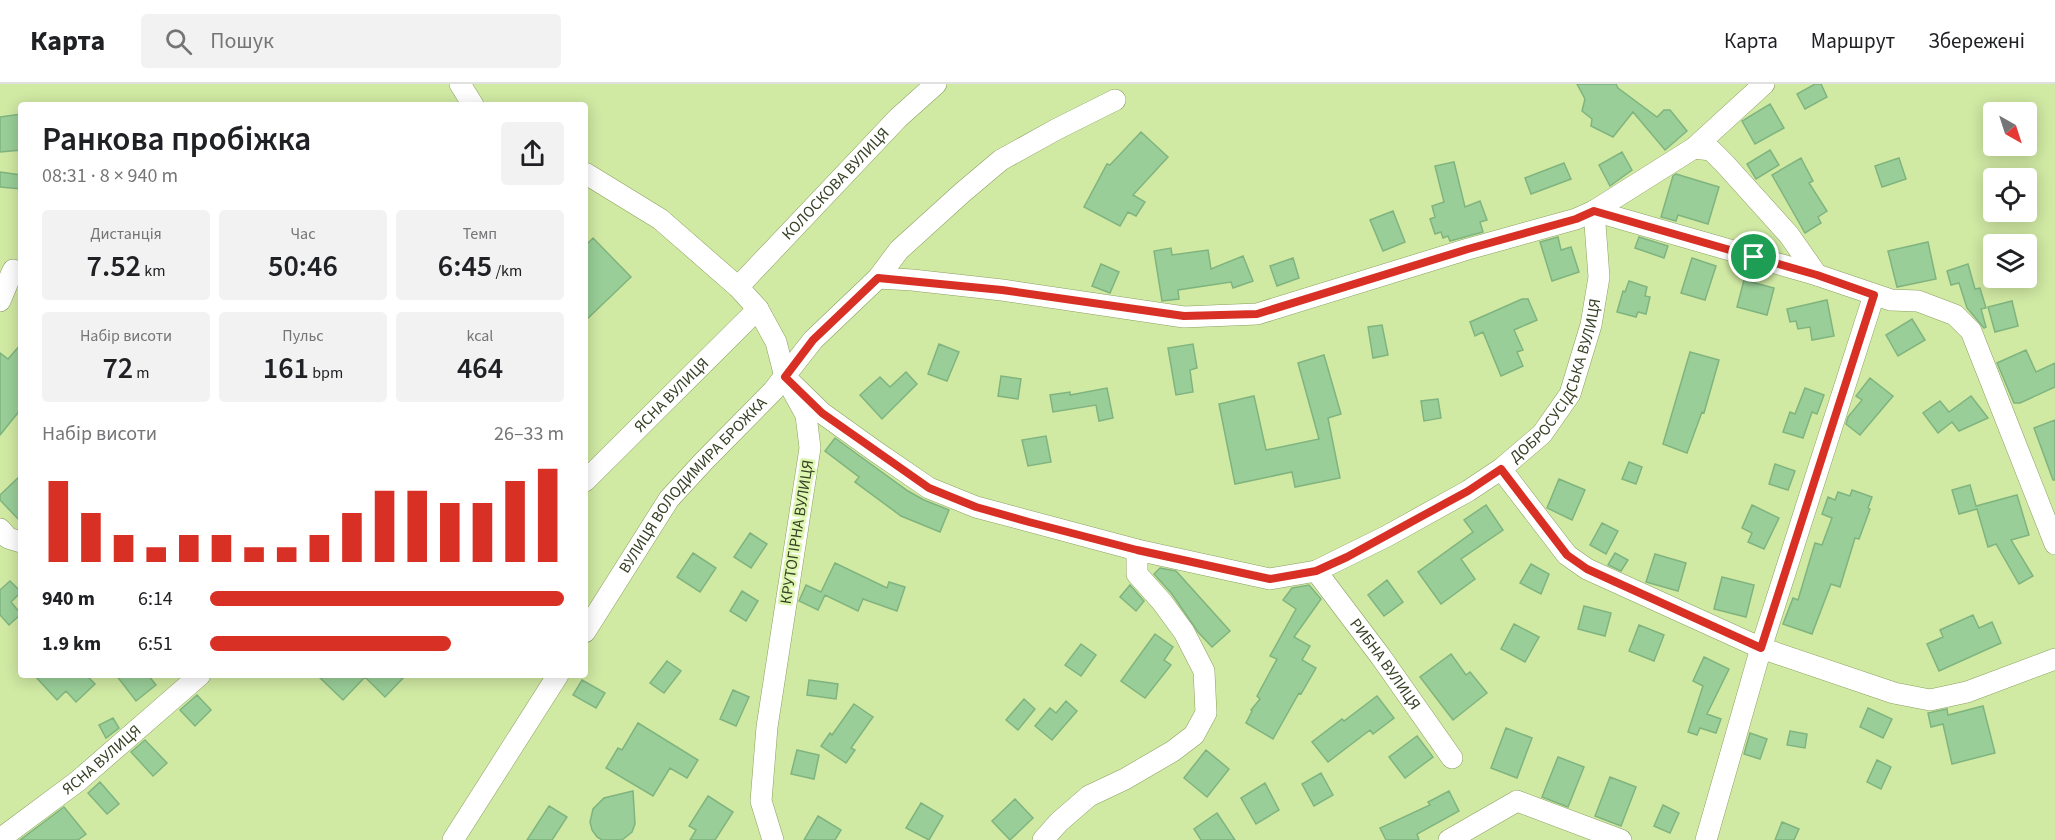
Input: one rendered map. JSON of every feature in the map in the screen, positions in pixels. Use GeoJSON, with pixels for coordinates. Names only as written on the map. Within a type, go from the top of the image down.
{"type":"FeatureCollection","features":[{"type":"Feature","properties":{"kind":"street"},"geometry":{"type":"LineString","coordinates":[[460,84],[471,102]]}},
{"type":"Feature","properties":{"kind":"street","name":"КОЛОСКОВА ВУЛИЦЯ"},"geometry":{"type":"LineString","coordinates":[[738,287],[898,118],[936,84]]}},
{"type":"Feature","properties":{"kind":"street"},"geometry":{"type":"LineString","coordinates":[[878,278],[1002,290],[1184,316],[1257,314],[1576,219],[1594,211],[1694,148],[1764,84]]}},
{"type":"Feature","properties":{"kind":"street","name":"ВУЛИЦЯ ВОЛОДИМИРА БРОЖКА"},"geometry":{"type":"LineString","coordinates":[[588,627],[669,499],[785,377],[813,340],[878,278],[899,250],[1001,160],[1115,100]]}},
{"type":"Feature","properties":{"kind":"street"},"geometry":{"type":"LineString","coordinates":[[1694,148],[1711,150],[1725,164],[1789,235],[1817,275]]}},
{"type":"Feature","properties":{"kind":"street","name":"КРУТОГІРНА ВУЛИЦЯ"},"geometry":{"type":"LineString","coordinates":[[588,175],[660,219],[738,287],[758,309],[776,342],[785,377],[806,415],[810,448],[767,727],[761,801],[773,840]]}},
{"type":"Feature","properties":{"kind":"street"},"geometry":{"type":"LineString","coordinates":[[1594,211],[1817,275],[1890,300],[1918,301],[1955,315],[1971,332],[2055,544]]}},
{"type":"Feature","properties":{"kind":"street","name":"ДОБРОСУСІДСЬКА ВУЛИЦЯ"},"geometry":{"type":"LineString","coordinates":[[785,377],[822,413],[929,488],[976,507],[1137,550],[1270,579],[1316,571],[1387,536],[1468,491],[1501,469],[1542,434],[1570,394],[1591,325],[1599,277],[1594,211]]}},
{"type":"Feature","properties":{"kind":"street"},"geometry":{"type":"LineString","coordinates":[[0,301],[11,270]]}},
{"type":"Feature","properties":{"kind":"street"},"geometry":{"type":"LineString","coordinates":[[1706,840],[1761,648],[1874,295]]}},
{"type":"Feature","properties":{"kind":"street","name":"ЯСНА ВУЛИЦЯ"},"geometry":{"type":"LineString","coordinates":[[588,478],[758,309]]}},
{"type":"Feature","properties":{"kind":"street"},"geometry":{"type":"LineString","coordinates":[[1501,469],[1567,555],[1587,569],[1761,648],[1894,693],[1929,700],[1967,692],[2055,659]]}},
{"type":"Feature","properties":{"kind":"street"},"geometry":{"type":"LineString","coordinates":[[1043,840],[1059,822],[1089,796],[1125,779],[1173,751],[1194,735],[1206,713],[1204,670],[1184,632],[1137,574],[1137,550]]}},
{"type":"Feature","properties":{"kind":"street","name":"РИБНА ВУЛИЦЯ"},"geometry":{"type":"LineString","coordinates":[[1316,571],[1381,657],[1452,758]]}},
{"type":"Feature","properties":{"kind":"street"},"geometry":{"type":"LineString","coordinates":[[453,840],[556,678]]}},
{"type":"Feature","properties":{"kind":"street","name":"ЯСНА ВУЛИЦЯ"},"geometry":{"type":"LineString","coordinates":[[0,840],[78,781],[178,682]]}},
{"type":"Feature","properties":{"kind":"street"},"geometry":{"type":"LineString","coordinates":[[1449,840],[1516,801],[1621,840]]}},
{"type":"Feature","properties":{"kind":"building"},"geometry":{"type":"Polygon","coordinates":[[[1577,84],[1616,84],[1618,88],[1657,117],[1664,110],[1670,110],[1687,131],[1665,150],[1633,112],[1613,137],[1591,126],[1592,119],[1582,111],[1585,99],[1577,84]]]}},
{"type":"Feature","properties":{"kind":"building"},"geometry":{"type":"Polygon","coordinates":[[[1815,84],[1821,84],[1827,97],[1805,109],[1797,94],[1815,84]]]}},
{"type":"Feature","properties":{"kind":"building"},"geometry":{"type":"Polygon","coordinates":[[[1770,104],[1784,128],[1755,144],[1742,121],[1770,104]]]}},
{"type":"Feature","properties":{"kind":"building"},"geometry":{"type":"Polygon","coordinates":[[[18,114],[18,150],[0,152],[0,117],[18,114]]]}},
{"type":"Feature","properties":{"kind":"building"},"geometry":{"type":"Polygon","coordinates":[[[1141,132],[1168,157],[1133,195],[1145,202],[1136,216],[1128,212],[1120,226],[1084,207],[1107,164],[1110,165],[1141,132]]]}},
{"type":"Feature","properties":{"kind":"building"},"geometry":{"type":"Polygon","coordinates":[[[1770,150],[1779,165],[1756,179],[1747,164],[1770,150]]]}},
{"type":"Feature","properties":{"kind":"building"},"geometry":{"type":"Polygon","coordinates":[[[1622,152],[1632,170],[1610,186],[1599,165],[1622,152]]]}},
{"type":"Feature","properties":{"kind":"building"},"geometry":{"type":"Polygon","coordinates":[[[1801,158],[1813,181],[1809,183],[1827,211],[1818,217],[1821,223],[1805,233],[1772,175],[1801,158]]]}},
{"type":"Feature","properties":{"kind":"building"},"geometry":{"type":"Polygon","coordinates":[[[1899,158],[1906,179],[1882,187],[1875,166],[1899,158]]]}},
{"type":"Feature","properties":{"kind":"building"},"geometry":{"type":"Polygon","coordinates":[[[1454,162],[1465,207],[1480,201],[1487,220],[1480,222],[1483,232],[1450,241],[1448,236],[1443,238],[1441,232],[1435,234],[1430,219],[1435,217],[1432,206],[1444,202],[1435,166],[1454,162]]]}},
{"type":"Feature","properties":{"kind":"building"},"geometry":{"type":"Polygon","coordinates":[[[1564,163],[1571,179],[1531,194],[1525,178],[1564,163]]]}},
{"type":"Feature","properties":{"kind":"building"},"geometry":{"type":"Polygon","coordinates":[[[0,172],[18,175],[18,189],[0,187],[0,172]]]}},
{"type":"Feature","properties":{"kind":"building"},"geometry":{"type":"Polygon","coordinates":[[[1676,174],[1719,187],[1708,224],[1678,215],[1676,221],[1661,217],[1673,176],[1676,174]]]}},
{"type":"Feature","properties":{"kind":"building"},"geometry":{"type":"Polygon","coordinates":[[[1393,211],[1405,242],[1383,251],[1370,220],[1393,211]]]}},
{"type":"Feature","properties":{"kind":"building"},"geometry":{"type":"Polygon","coordinates":[[[1558,237],[1561,250],[1571,247],[1579,272],[1552,281],[1540,242],[1558,237]]]}},
{"type":"Feature","properties":{"kind":"building"},"geometry":{"type":"Polygon","coordinates":[[[1639,237],[1668,246],[1664,258],[1635,248],[1639,237]]]}},
{"type":"Feature","properties":{"kind":"building"},"geometry":{"type":"Polygon","coordinates":[[[593,238],[631,277],[588,318],[588,243],[593,238]]]}},
{"type":"Feature","properties":{"kind":"building"},"geometry":{"type":"Polygon","coordinates":[[[1928,242],[1936,279],[1897,287],[1888,251],[1928,242]]]}},
{"type":"Feature","properties":{"kind":"building"},"geometry":{"type":"Polygon","coordinates":[[[1171,248],[1172,255],[1208,250],[1211,269],[1243,256],[1253,281],[1233,288],[1231,282],[1178,290],[1179,299],[1162,301],[1154,251],[1171,248]]]}},
{"type":"Feature","properties":{"kind":"building"},"geometry":{"type":"Polygon","coordinates":[[[1293,258],[1299,278],[1277,286],[1270,266],[1293,258]]]}},
{"type":"Feature","properties":{"kind":"building"},"geometry":{"type":"Polygon","coordinates":[[[1692,258],[1716,266],[1705,300],[1681,293],[1692,258]]]}},
{"type":"Feature","properties":{"kind":"building"},"geometry":{"type":"Polygon","coordinates":[[[1101,264],[1119,272],[1110,293],[1092,286],[1101,264]]]}},
{"type":"Feature","properties":{"kind":"building"},"geometry":{"type":"Polygon","coordinates":[[[1968,264],[1975,289],[1980,288],[1986,308],[1981,309],[1986,327],[1984,328],[1967,308],[1959,283],[1951,285],[1947,271],[1968,264]]]}},
{"type":"Feature","properties":{"kind":"building"},"geometry":{"type":"Polygon","coordinates":[[[1744,280],[1774,288],[1767,315],[1737,307],[1744,280]]]}},
{"type":"Feature","properties":{"kind":"building"},"geometry":{"type":"Polygon","coordinates":[[[1629,281],[1647,287],[1645,296],[1650,297],[1646,314],[1638,312],[1636,317],[1617,312],[1623,291],[1625,292],[1629,281]]]}},
{"type":"Feature","properties":{"kind":"building"},"geometry":{"type":"Polygon","coordinates":[[[1522,299],[1528,299],[1537,320],[1514,330],[1523,350],[1517,352],[1523,366],[1501,376],[1483,332],[1475,336],[1470,322],[1522,299]]]}},
{"type":"Feature","properties":{"kind":"building"},"geometry":{"type":"Polygon","coordinates":[[[1827,300],[1834,336],[1812,340],[1810,327],[1798,329],[1796,321],[1790,322],[1787,309],[1827,300]]]}},
{"type":"Feature","properties":{"kind":"building"},"geometry":{"type":"Polygon","coordinates":[[[2012,301],[2018,326],[1995,332],[1988,307],[2012,301]]]}},
{"type":"Feature","properties":{"kind":"building"},"geometry":{"type":"Polygon","coordinates":[[[1912,319],[1925,340],[1898,356],[1886,335],[1912,319]]]}},
{"type":"Feature","properties":{"kind":"building"},"geometry":{"type":"Polygon","coordinates":[[[1382,325],[1388,355],[1373,358],[1368,327],[1382,325]]]}},
{"type":"Feature","properties":{"kind":"building"},"geometry":{"type":"Polygon","coordinates":[[[939,344],[959,352],[947,381],[928,374],[939,344]]]}},
{"type":"Feature","properties":{"kind":"building"},"geometry":{"type":"Polygon","coordinates":[[[1193,344],[1197,368],[1190,370],[1193,392],[1176,395],[1168,348],[1193,344]]]}},
{"type":"Feature","properties":{"kind":"building"},"geometry":{"type":"Polygon","coordinates":[[[18,347],[18,413],[0,435],[0,353],[8,359],[18,347]]]}},
{"type":"Feature","properties":{"kind":"building"},"geometry":{"type":"Polygon","coordinates":[[[2026,350],[2036,372],[2055,363],[2055,387],[2020,403],[2014,403],[1997,363],[2026,350]]]}},
{"type":"Feature","properties":{"kind":"building"},"geometry":{"type":"Polygon","coordinates":[[[1690,352],[1719,360],[1704,413],[1702,412],[1687,453],[1663,444],[1690,352]]]}},
{"type":"Feature","properties":{"kind":"building"},"geometry":{"type":"Polygon","coordinates":[[[1324,355],[1341,414],[1328,418],[1340,478],[1295,487],[1292,472],[1235,484],[1219,404],[1254,396],[1266,450],[1319,439],[1298,363],[1324,355]]]}},
{"type":"Feature","properties":{"kind":"building"},"geometry":{"type":"Polygon","coordinates":[[[906,372],[917,384],[882,419],[860,395],[880,377],[890,387],[906,372]]]}},
{"type":"Feature","properties":{"kind":"building"},"geometry":{"type":"Polygon","coordinates":[[[1001,376],[1021,379],[1018,399],[998,396],[1001,376]]]}},
{"type":"Feature","properties":{"kind":"building"},"geometry":{"type":"Polygon","coordinates":[[[1870,378],[1893,396],[1860,435],[1846,424],[1848,417],[1862,400],[1856,396],[1870,378]]]}},
{"type":"Feature","properties":{"kind":"building"},"geometry":{"type":"Polygon","coordinates":[[[1107,388],[1113,418],[1099,421],[1096,405],[1053,412],[1050,395],[1070,392],[1070,395],[1107,388]]]}},
{"type":"Feature","properties":{"kind":"building"},"geometry":{"type":"Polygon","coordinates":[[[1805,388],[1824,395],[1817,414],[1812,412],[1803,438],[1783,432],[1790,412],[1795,414],[1805,388]]]}},
{"type":"Feature","properties":{"kind":"building"},"geometry":{"type":"Polygon","coordinates":[[[1971,396],[1988,418],[1959,431],[1952,422],[1938,433],[1923,413],[1940,401],[1949,412],[1971,396]]]}},
{"type":"Feature","properties":{"kind":"building"},"geometry":{"type":"Polygon","coordinates":[[[1438,399],[1441,418],[1424,421],[1421,401],[1438,399]]]}},
{"type":"Feature","properties":{"kind":"building"},"geometry":{"type":"Polygon","coordinates":[[[2055,420],[2055,480],[2053,480],[2034,428],[2055,420]]]}},
{"type":"Feature","properties":{"kind":"building"},"geometry":{"type":"Polygon","coordinates":[[[1046,436],[1051,462],[1028,466],[1022,440],[1046,436]]]}},
{"type":"Feature","properties":{"kind":"building"},"geometry":{"type":"Polygon","coordinates":[[[835,438],[908,491],[949,510],[940,532],[901,516],[855,482],[859,477],[825,451],[835,438]]]}},
{"type":"Feature","properties":{"kind":"building"},"geometry":{"type":"Polygon","coordinates":[[[1629,462],[1642,467],[1636,484],[1622,479],[1629,462]]]}},
{"type":"Feature","properties":{"kind":"building"},"geometry":{"type":"Polygon","coordinates":[[[1775,464],[1795,471],[1788,490],[1769,484],[1775,464]]]}},
{"type":"Feature","properties":{"kind":"building"},"geometry":{"type":"Polygon","coordinates":[[[18,478],[18,519],[0,500],[0,495],[18,478]]]}},
{"type":"Feature","properties":{"kind":"building"},"geometry":{"type":"Polygon","coordinates":[[[1559,479],[1585,490],[1572,520],[1547,508],[1559,479]]]}},
{"type":"Feature","properties":{"kind":"building"},"geometry":{"type":"Polygon","coordinates":[[[1970,485],[1976,506],[2017,495],[2029,535],[2011,540],[2033,576],[2019,584],[1996,544],[1988,547],[1977,509],[1959,514],[1952,490],[1970,485]]]}},
{"type":"Feature","properties":{"kind":"building"},"geometry":{"type":"Polygon","coordinates":[[[1852,490],[1872,497],[1859,539],[1855,538],[1840,587],[1831,584],[1812,634],[1783,624],[1793,598],[1798,600],[1815,543],[1822,545],[1832,518],[1822,514],[1828,497],[1835,500],[1838,492],[1850,496],[1852,490]]]}},
{"type":"Feature","properties":{"kind":"building"},"geometry":{"type":"Polygon","coordinates":[[[1486,505],[1503,530],[1461,559],[1475,579],[1441,604],[1418,572],[1473,532],[1464,520],[1486,505]]]}},
{"type":"Feature","properties":{"kind":"building"},"geometry":{"type":"Polygon","coordinates":[[[1752,505],[1779,518],[1764,549],[1748,542],[1752,533],[1742,528],[1752,505]]]}},
{"type":"Feature","properties":{"kind":"building"},"geometry":{"type":"Polygon","coordinates":[[[1602,523],[1618,531],[1606,554],[1590,545],[1602,523]]]}},
{"type":"Feature","properties":{"kind":"building"},"geometry":{"type":"Polygon","coordinates":[[[750,533],[767,544],[751,568],[734,557],[750,533]]]}},
{"type":"Feature","properties":{"kind":"building"},"geometry":{"type":"Polygon","coordinates":[[[693,553],[716,568],[700,592],[677,577],[693,553]]]}},
{"type":"Feature","properties":{"kind":"building"},"geometry":{"type":"Polygon","coordinates":[[[1615,553],[1628,560],[1621,571],[1608,565],[1615,553]]]}},
{"type":"Feature","properties":{"kind":"building"},"geometry":{"type":"Polygon","coordinates":[[[1655,554],[1686,563],[1678,591],[1646,582],[1655,554]]]}},
{"type":"Feature","properties":{"kind":"building"},"geometry":{"type":"Polygon","coordinates":[[[835,563],[887,588],[889,582],[905,587],[897,611],[863,599],[858,611],[825,595],[818,610],[799,601],[806,585],[821,592],[835,563]]]}},
{"type":"Feature","properties":{"kind":"building"},"geometry":{"type":"Polygon","coordinates":[[[1531,564],[1549,574],[1541,594],[1520,583],[1531,564]]]}},
{"type":"Feature","properties":{"kind":"building"},"geometry":{"type":"Polygon","coordinates":[[[1160,568],[1176,571],[1230,631],[1212,647],[1154,574],[1160,568]]]}},
{"type":"Feature","properties":{"kind":"building"},"geometry":{"type":"Polygon","coordinates":[[[1722,577],[1754,585],[1746,617],[1714,609],[1722,577]]]}},
{"type":"Feature","properties":{"kind":"building"},"geometry":{"type":"Polygon","coordinates":[[[1387,580],[1403,602],[1384,616],[1368,595],[1387,580]]]}},
{"type":"Feature","properties":{"kind":"building"},"geometry":{"type":"Polygon","coordinates":[[[10,581],[18,589],[18,595],[11,602],[18,610],[18,617],[9,625],[0,615],[0,590],[10,581]]]}},
{"type":"Feature","properties":{"kind":"building"},"geometry":{"type":"Polygon","coordinates":[[[1130,585],[1144,601],[1136,611],[1120,597],[1130,585]]]}},
{"type":"Feature","properties":{"kind":"building"},"geometry":{"type":"Polygon","coordinates":[[[1309,585],[1321,599],[1294,637],[1310,646],[1302,660],[1316,668],[1273,739],[1246,723],[1251,710],[1260,699],[1257,696],[1277,659],[1270,656],[1296,609],[1283,600],[1292,588],[1309,585]]]}},
{"type":"Feature","properties":{"kind":"building"},"geometry":{"type":"Polygon","coordinates":[[[742,591],[758,601],[746,621],[730,611],[742,591]]]}},
{"type":"Feature","properties":{"kind":"building"},"geometry":{"type":"Polygon","coordinates":[[[1584,606],[1611,613],[1605,636],[1578,629],[1584,606]]]}},
{"type":"Feature","properties":{"kind":"building"},"geometry":{"type":"Polygon","coordinates":[[[1973,615],[1979,628],[1992,622],[2001,643],[1939,671],[1927,644],[1943,637],[1940,630],[1973,615]]]}},
{"type":"Feature","properties":{"kind":"building"},"geometry":{"type":"Polygon","coordinates":[[[1514,624],[1539,637],[1525,662],[1501,649],[1514,624]]]}},
{"type":"Feature","properties":{"kind":"building"},"geometry":{"type":"Polygon","coordinates":[[[1639,625],[1664,635],[1654,661],[1629,651],[1639,625]]]}},
{"type":"Feature","properties":{"kind":"building"},"geometry":{"type":"Polygon","coordinates":[[[1155,634],[1173,647],[1164,660],[1171,665],[1145,698],[1121,681],[1155,634]]]}},
{"type":"Feature","properties":{"kind":"building"},"geometry":{"type":"Polygon","coordinates":[[[1081,644],[1096,655],[1081,676],[1065,665],[1081,644]]]}},
{"type":"Feature","properties":{"kind":"building"},"geometry":{"type":"Polygon","coordinates":[[[1451,654],[1466,675],[1470,672],[1487,693],[1453,720],[1420,677],[1451,654]]]}},
{"type":"Feature","properties":{"kind":"building"},"geometry":{"type":"Polygon","coordinates":[[[1704,657],[1729,669],[1707,714],[1721,719],[1716,733],[1700,728],[1697,735],[1688,732],[1703,686],[1693,681],[1704,657]]]}},
{"type":"Feature","properties":{"kind":"building"},"geometry":{"type":"Polygon","coordinates":[[[667,661],[681,671],[664,693],[650,683],[667,661]]]}},
{"type":"Feature","properties":{"kind":"building"},"geometry":{"type":"Polygon","coordinates":[[[37,678],[89,678],[95,684],[76,702],[66,691],[57,700],[37,678]]]}},
{"type":"Feature","properties":{"kind":"building"},"geometry":{"type":"Polygon","coordinates":[[[118,678],[150,678],[156,685],[136,701],[118,678]]]}},
{"type":"Feature","properties":{"kind":"building"},"geometry":{"type":"Polygon","coordinates":[[[320,678],[364,678],[343,700],[320,678]]]}},
{"type":"Feature","properties":{"kind":"building"},"geometry":{"type":"Polygon","coordinates":[[[366,678],[403,678],[385,697],[366,678]]]}},
{"type":"Feature","properties":{"kind":"building"},"geometry":{"type":"Polygon","coordinates":[[[582,680],[605,693],[596,708],[573,695],[582,680]]]}},
{"type":"Feature","properties":{"kind":"building"},"geometry":{"type":"Polygon","coordinates":[[[809,680],[838,684],[836,699],[807,695],[809,680]]]}},
{"type":"Feature","properties":{"kind":"building"},"geometry":{"type":"Polygon","coordinates":[[[733,690],[749,697],[736,726],[720,719],[733,690]]]}},
{"type":"Feature","properties":{"kind":"building"},"geometry":{"type":"Polygon","coordinates":[[[197,695],[211,710],[195,726],[180,710],[197,695]]]}},
{"type":"Feature","properties":{"kind":"building"},"geometry":{"type":"Polygon","coordinates":[[[1377,696],[1394,718],[1373,734],[1370,730],[1328,762],[1312,742],[1377,696]]]}},
{"type":"Feature","properties":{"kind":"building"},"geometry":{"type":"Polygon","coordinates":[[[1024,699],[1035,709],[1018,730],[1006,720],[1024,699]]]}},
{"type":"Feature","properties":{"kind":"building"},"geometry":{"type":"Polygon","coordinates":[[[1066,701],[1077,711],[1052,740],[1035,726],[1050,708],[1056,713],[1066,701]]]}},
{"type":"Feature","properties":{"kind":"building"},"geometry":{"type":"Polygon","coordinates":[[[854,704],[873,717],[851,748],[855,750],[846,763],[821,746],[830,733],[832,735],[854,704]]]}},
{"type":"Feature","properties":{"kind":"building"},"geometry":{"type":"Polygon","coordinates":[[[1983,706],[1995,753],[1952,764],[1943,724],[1931,727],[1928,713],[1947,709],[1948,715],[1983,706]]]}},
{"type":"Feature","properties":{"kind":"building"},"geometry":{"type":"Polygon","coordinates":[[[1868,708],[1892,719],[1883,738],[1860,727],[1868,708]]]}},
{"type":"Feature","properties":{"kind":"building"},"geometry":{"type":"Polygon","coordinates":[[[113,718],[119,728],[106,738],[99,725],[113,718]]]}},
{"type":"Feature","properties":{"kind":"building"},"geometry":{"type":"Polygon","coordinates":[[[638,723],[698,760],[687,778],[670,768],[653,796],[606,768],[618,748],[622,750],[638,723]]]}},
{"type":"Feature","properties":{"kind":"building"},"geometry":{"type":"Polygon","coordinates":[[[1506,728],[1532,738],[1517,778],[1491,768],[1506,728]]]}},
{"type":"Feature","properties":{"kind":"building"},"geometry":{"type":"Polygon","coordinates":[[[1790,731],[1807,734],[1805,748],[1787,745],[1790,731]]]}},
{"type":"Feature","properties":{"kind":"building"},"geometry":{"type":"Polygon","coordinates":[[[1750,733],[1767,739],[1760,759],[1744,754],[1750,733]]]}},
{"type":"Feature","properties":{"kind":"building"},"geometry":{"type":"Polygon","coordinates":[[[1417,736],[1433,757],[1405,778],[1389,757],[1417,736]]]}},
{"type":"Feature","properties":{"kind":"building"},"geometry":{"type":"Polygon","coordinates":[[[145,740],[167,763],[153,776],[131,752],[145,740]]]}},
{"type":"Feature","properties":{"kind":"building"},"geometry":{"type":"Polygon","coordinates":[[[797,750],[819,755],[814,779],[791,774],[797,750]]]}},
{"type":"Feature","properties":{"kind":"building"},"geometry":{"type":"Polygon","coordinates":[[[1206,750],[1229,769],[1207,797],[1184,778],[1206,750]]]}},
{"type":"Feature","properties":{"kind":"building"},"geometry":{"type":"Polygon","coordinates":[[[1558,757],[1584,767],[1568,807],[1542,797],[1558,757]]]}},
{"type":"Feature","properties":{"kind":"building"},"geometry":{"type":"Polygon","coordinates":[[[1877,760],[1891,767],[1881,789],[1867,782],[1877,760]]]}},
{"type":"Feature","properties":{"kind":"building"},"geometry":{"type":"Polygon","coordinates":[[[1321,773],[1333,795],[1314,806],[1302,784],[1321,773]]]}},
{"type":"Feature","properties":{"kind":"building"},"geometry":{"type":"Polygon","coordinates":[[[1610,777],[1636,787],[1621,826],[1595,816],[1610,777]]]}},
{"type":"Feature","properties":{"kind":"building"},"geometry":{"type":"Polygon","coordinates":[[[100,782],[119,804],[107,814],[88,793],[100,782]]]}},
{"type":"Feature","properties":{"kind":"building"},"geometry":{"type":"Polygon","coordinates":[[[1265,783],[1279,810],[1256,824],[1241,798],[1265,783]]]}},
{"type":"Feature","properties":{"kind":"building"},"geometry":{"type":"Polygon","coordinates":[[[633,791],[635,824],[632,832],[622,840],[602,840],[597,837],[590,822],[593,809],[604,798],[633,791]]]}},
{"type":"Feature","properties":{"kind":"building"},"geometry":{"type":"Polygon","coordinates":[[[1449,791],[1459,811],[1417,834],[1419,840],[1386,840],[1380,828],[1430,805],[1428,802],[1449,791]]]}},
{"type":"Feature","properties":{"kind":"building"},"geometry":{"type":"Polygon","coordinates":[[[708,796],[733,812],[715,840],[690,840],[696,830],[689,826],[708,796]]]}},
{"type":"Feature","properties":{"kind":"building"},"geometry":{"type":"Polygon","coordinates":[[[1015,799],[1033,818],[1010,840],[992,821],[1015,799]]]}},
{"type":"Feature","properties":{"kind":"building"},"geometry":{"type":"Polygon","coordinates":[[[921,803],[943,816],[929,840],[906,828],[921,803]]]}},
{"type":"Feature","properties":{"kind":"building"},"geometry":{"type":"Polygon","coordinates":[[[1663,805],[1679,813],[1670,833],[1654,826],[1663,805]]]}},
{"type":"Feature","properties":{"kind":"building"},"geometry":{"type":"Polygon","coordinates":[[[549,806],[567,817],[552,840],[527,840],[549,806]]]}},
{"type":"Feature","properties":{"kind":"building"},"geometry":{"type":"Polygon","coordinates":[[[64,807],[86,834],[78,840],[20,840],[64,807]]]}},
{"type":"Feature","properties":{"kind":"building"},"geometry":{"type":"Polygon","coordinates":[[[1217,813],[1235,840],[1201,840],[1194,829],[1217,813]]]}},
{"type":"Feature","properties":{"kind":"building"},"geometry":{"type":"Polygon","coordinates":[[[818,816],[841,830],[835,840],[804,840],[818,816]]]}},
{"type":"Feature","properties":{"kind":"building"},"geometry":{"type":"Polygon","coordinates":[[[1782,822],[1799,829],[1794,840],[1775,840],[1782,822]]]}},
{"type":"Feature","properties":{"kind":"route"},"geometry":{"type":"LineString","coordinates":[[1594,211],[1754,257],[1817,275],[1874,295],[1761,648],[1587,569],[1567,555],[1501,469],[1468,491],[1347,557],[1316,571],[1270,579],[1137,550],[1029,522],[976,507],[929,488],[822,413],[785,377],[813,340],[878,278],[1002,290],[1113,308],[1184,316],[1257,314],[1468,249],[1576,219],[1594,211]]}}]}
